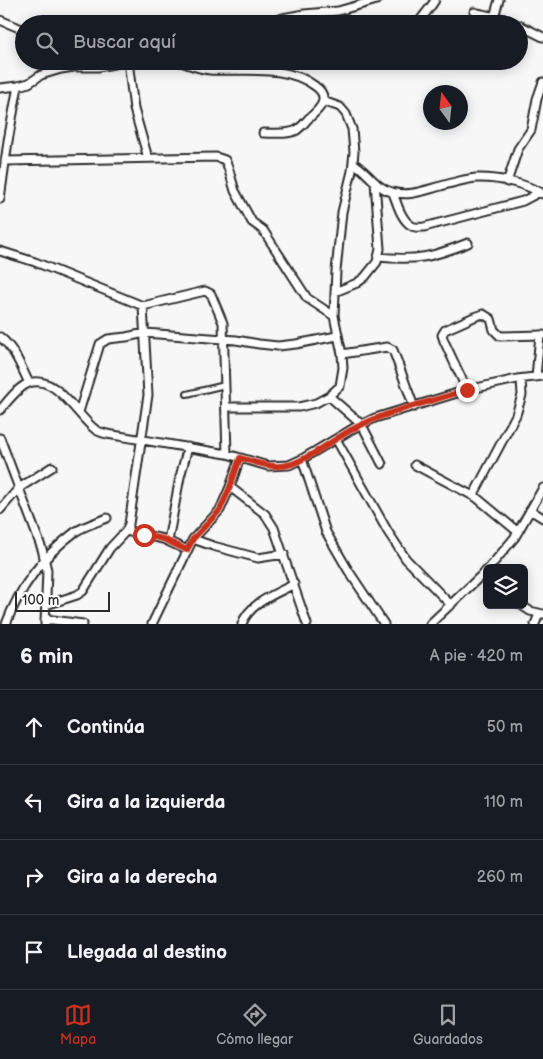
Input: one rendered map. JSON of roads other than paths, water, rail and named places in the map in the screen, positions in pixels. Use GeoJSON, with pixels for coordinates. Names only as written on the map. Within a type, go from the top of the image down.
{"type":"FeatureCollection","features":[{"type":"Feature","properties":{"kind":"street"},"geometry":{"type":"LineString","coordinates":[[299,15],[338,11],[377,0]]}},
{"type":"Feature","properties":{"kind":"street"},"geometry":{"type":"LineString","coordinates":[[424,15],[434,0]]}},
{"type":"Feature","properties":{"kind":"street"},"geometry":{"type":"LineString","coordinates":[[495,15],[499,0]]}},
{"type":"Feature","properties":{"kind":"street"},"geometry":{"type":"LineString","coordinates":[[474,12],[486,15]]}},
{"type":"Feature","properties":{"kind":"street"},"geometry":{"type":"LineString","coordinates":[[0,20],[15,26]]}},
{"type":"Feature","properties":{"kind":"street"},"geometry":{"type":"LineString","coordinates":[[528,29],[543,37]]}},
{"type":"Feature","properties":{"kind":"street"},"geometry":{"type":"LineString","coordinates":[[0,88],[18,86],[58,70]]}},
{"type":"Feature","properties":{"kind":"street"},"geometry":{"type":"LineString","coordinates":[[127,70],[134,109],[148,158]]}},
{"type":"Feature","properties":{"kind":"street"},"geometry":{"type":"LineString","coordinates":[[208,70],[281,72],[306,80],[321,92],[323,101],[321,108],[297,130],[283,134],[263,133]]}},
{"type":"Feature","properties":{"kind":"street"},"geometry":{"type":"LineString","coordinates":[[507,182],[518,149],[531,130],[537,98],[543,82]]}},
{"type":"Feature","properties":{"kind":"street"},"geometry":{"type":"LineString","coordinates":[[0,199],[18,86]]}},
{"type":"Feature","properties":{"kind":"street"},"geometry":{"type":"LineString","coordinates":[[226,407],[298,407],[329,396],[340,386],[343,368],[334,316],[335,292],[342,212],[353,163],[352,129],[346,114],[340,107],[323,101]]}},
{"type":"Feature","properties":{"kind":"street"},"geometry":{"type":"LineString","coordinates":[[5,161],[216,156],[225,160],[235,191],[252,222],[263,230],[307,298],[334,316]]}},
{"type":"Feature","properties":{"kind":"street"},"geometry":{"type":"LineString","coordinates":[[353,163],[361,167],[381,188],[394,193],[409,194],[475,178],[497,179],[541,193]]}},
{"type":"Feature","properties":{"kind":"street"},"geometry":{"type":"LineString","coordinates":[[335,292],[357,283],[365,277],[377,262],[380,249],[374,182]]}},
{"type":"Feature","properties":{"kind":"street"},"geometry":{"type":"LineString","coordinates":[[394,193],[401,214],[406,221],[412,227],[424,228],[523,201],[541,193]]}},
{"type":"Feature","properties":{"kind":"street"},"geometry":{"type":"LineString","coordinates":[[378,257],[419,258],[440,254],[468,243]]}},
{"type":"Feature","properties":{"kind":"street"},"geometry":{"type":"LineString","coordinates":[[0,251],[35,262],[143,306],[205,291],[211,294],[223,323],[226,454]]}},
{"type":"Feature","properties":{"kind":"street"},"geometry":{"type":"LineString","coordinates":[[46,605],[83,591],[110,548],[126,531],[129,524],[148,395],[143,306]]}},
{"type":"Feature","properties":{"kind":"street"},"geometry":{"type":"LineString","coordinates":[[0,410],[21,387],[29,383],[40,382],[53,387],[96,430],[107,434],[226,454],[268,466],[289,465],[375,418],[467,390],[539,377],[542,335],[500,336],[494,330],[491,319],[483,314],[445,330],[442,335],[444,341],[467,390]]}},
{"type":"Feature","properties":{"kind":"street"},"geometry":{"type":"LineString","coordinates":[[79,412],[100,344],[108,338],[145,333],[224,339],[278,346],[338,336]]}},
{"type":"Feature","properties":{"kind":"street"},"geometry":{"type":"LineString","coordinates":[[0,337],[9,345],[29,383]]}},
{"type":"Feature","properties":{"kind":"street"},"geometry":{"type":"LineString","coordinates":[[342,354],[387,346],[393,350],[414,406]]}},
{"type":"Feature","properties":{"kind":"street"},"geometry":{"type":"LineString","coordinates":[[473,496],[516,415],[522,395],[521,379]]}},
{"type":"Feature","properties":{"kind":"street"},"geometry":{"type":"LineString","coordinates":[[329,396],[362,425],[382,464]]}},
{"type":"Feature","properties":{"kind":"street"},"geometry":{"type":"LineString","coordinates":[[0,438],[47,570],[45,622],[82,624]]}},
{"type":"Feature","properties":{"kind":"street"},"geometry":{"type":"LineString","coordinates":[[336,439],[388,532],[406,559],[451,605]]}},
{"type":"Feature","properties":{"kind":"street"},"geometry":{"type":"LineString","coordinates":[[168,542],[180,477],[188,447]]}},
{"type":"Feature","properties":{"kind":"street"},"geometry":{"type":"LineString","coordinates":[[152,624],[193,539],[220,510],[240,458]]}},
{"type":"Feature","properties":{"kind":"street"},"geometry":{"type":"LineString","coordinates":[[302,459],[326,532],[348,570],[384,624]]}},
{"type":"Feature","properties":{"kind":"street"},"geometry":{"type":"LineString","coordinates":[[415,465],[473,496],[518,532]]}},
{"type":"Feature","properties":{"kind":"street"},"geometry":{"type":"LineString","coordinates":[[0,510],[19,488],[52,467]]}},
{"type":"Feature","properties":{"kind":"street"},"geometry":{"type":"LineString","coordinates":[[230,487],[265,514],[274,528],[307,624]]}},
{"type":"Feature","properties":{"kind":"street"},"geometry":{"type":"LineString","coordinates":[[492,564],[518,532],[543,488]]}},
{"type":"Feature","properties":{"kind":"street"},"geometry":{"type":"LineString","coordinates":[[530,510],[543,518]]}},
{"type":"Feature","properties":{"kind":"street"},"geometry":{"type":"LineString","coordinates":[[6,624],[15,600],[44,558],[77,531],[107,518]]}},
{"type":"Feature","properties":{"kind":"street"},"geometry":{"type":"LineString","coordinates":[[126,531],[168,542],[187,550]]}},
{"type":"Feature","properties":{"kind":"street"},"geometry":{"type":"LineString","coordinates":[[193,539],[258,558],[284,554]]}},
{"type":"Feature","properties":{"kind":"street"},"geometry":{"type":"LineString","coordinates":[[430,624],[483,574]]}},
{"type":"Feature","properties":{"kind":"street"},"geometry":{"type":"LineString","coordinates":[[479,578],[483,580]]}},
{"type":"Feature","properties":{"kind":"street"},"geometry":{"type":"LineString","coordinates":[[242,624],[250,611],[261,602],[294,584]]}},
{"type":"Feature","properties":{"kind":"street"},"geometry":{"type":"LineString","coordinates":[[527,609],[541,614],[535,624]]}},
{"type":"Feature","properties":{"kind":"lane"},"geometry":{"type":"LineString","coordinates":[[187,394],[225,385]]}}]}
